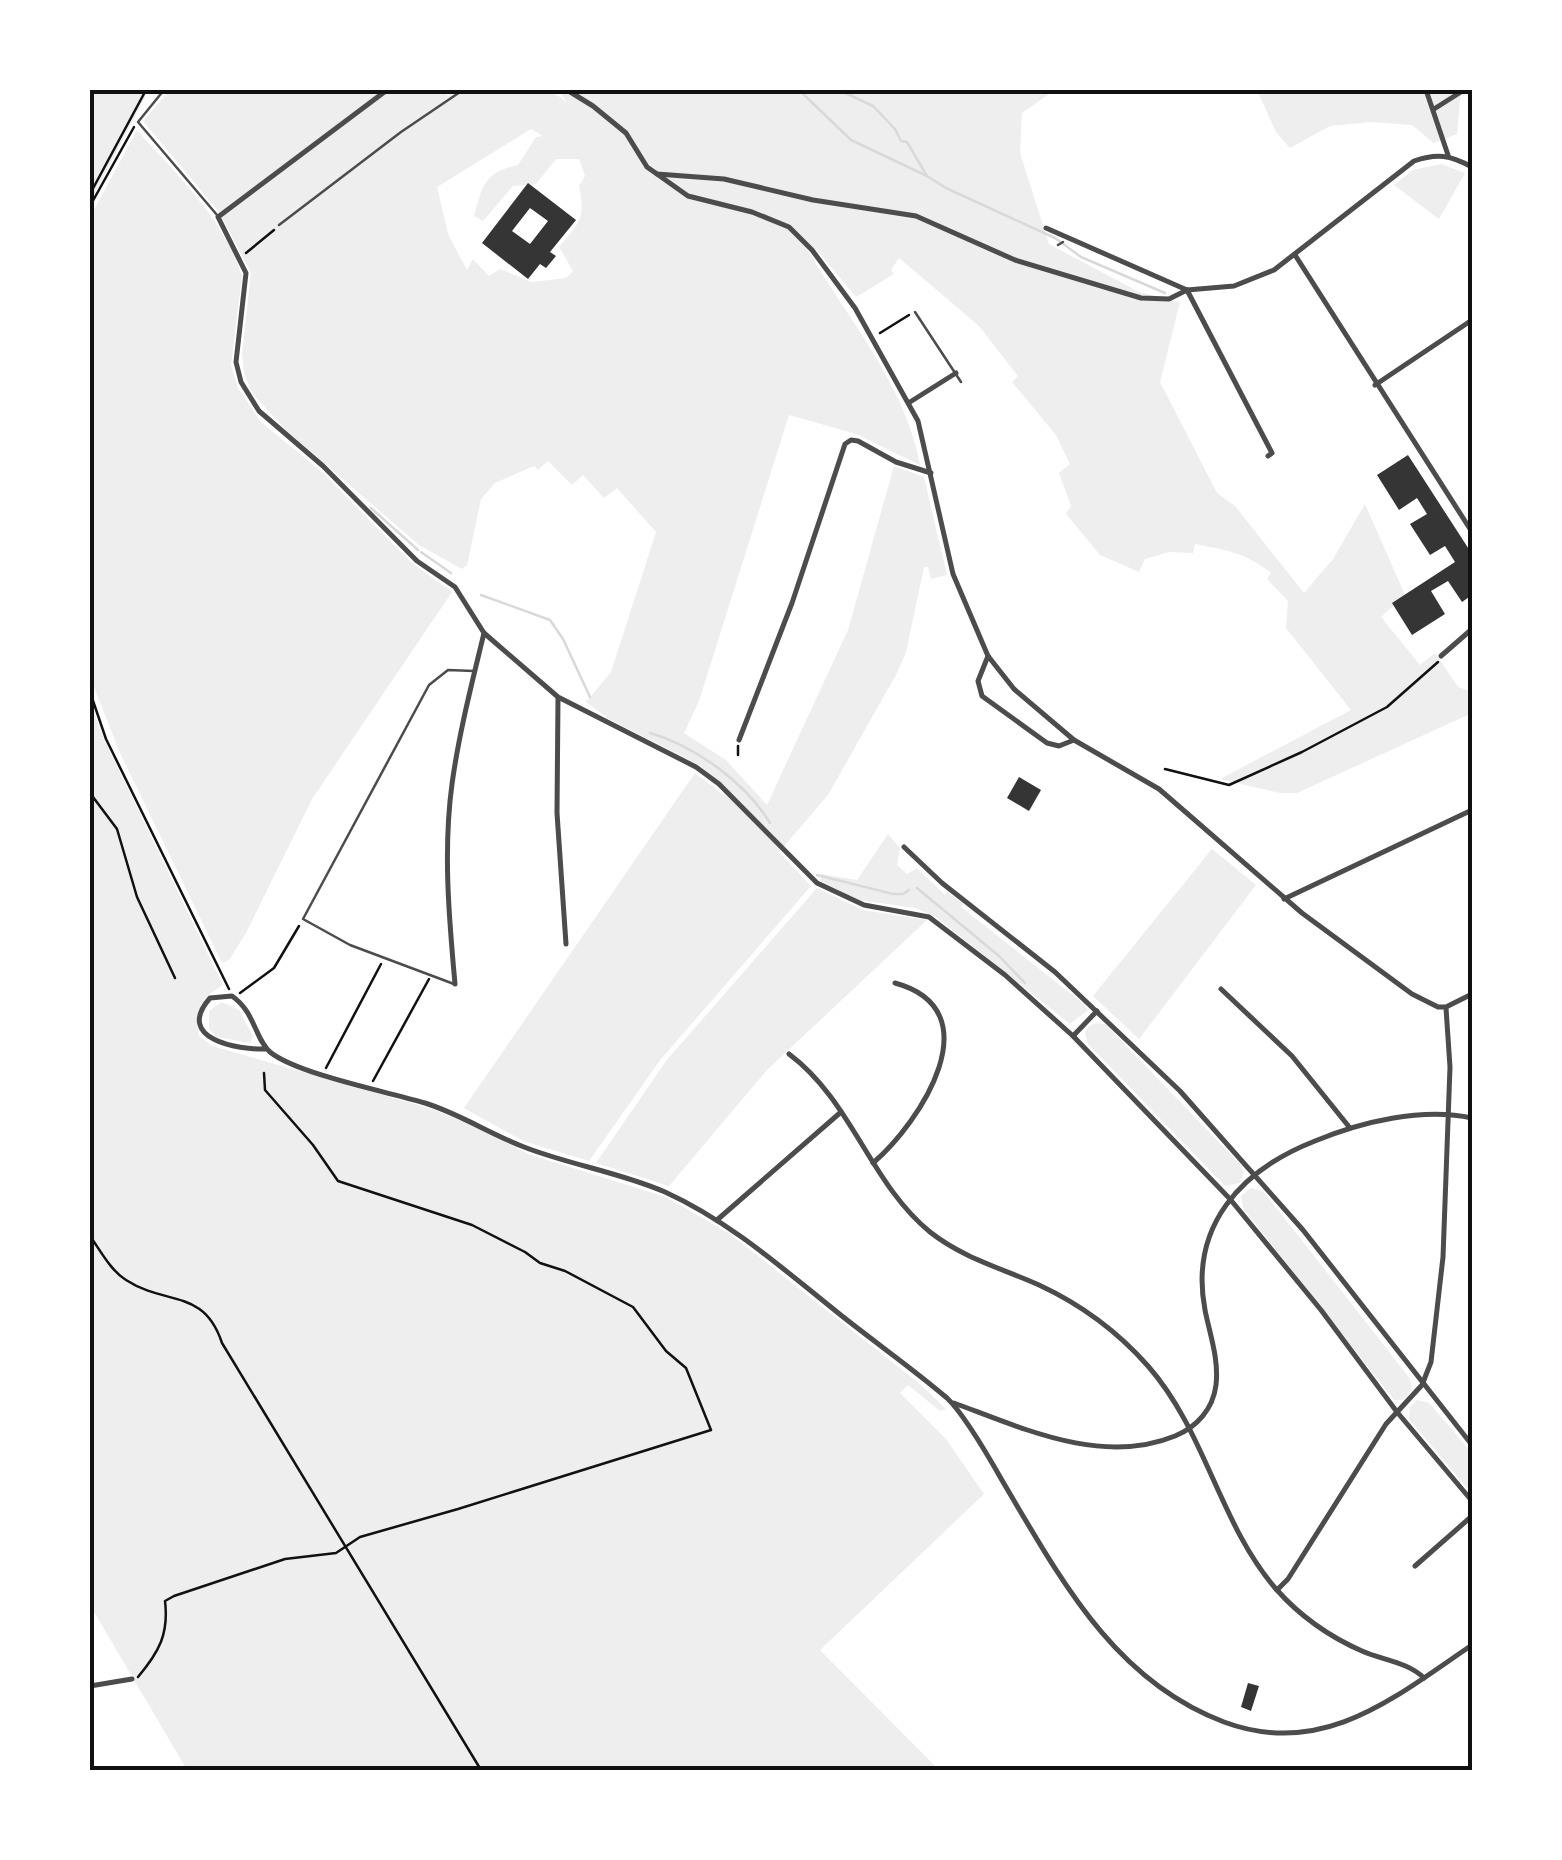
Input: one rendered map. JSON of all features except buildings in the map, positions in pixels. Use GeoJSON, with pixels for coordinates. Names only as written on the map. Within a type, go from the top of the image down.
{"type":"FeatureCollection","features":[{"type":"Feature","properties":{"kind":"street"},"geometry":{"type":"LineString","coordinates":[[387,90],[218,216],[246,273],[236,362],[253,403],[324,466],[417,561],[455,587],[484,633],[558,697],[696,766],[818,883],[864,905],[928,918],[1005,975],[1074,1036],[1230,1199],[1472,1501]]}},
{"type":"Feature","properties":{"kind":"street"},"geometry":{"type":"LineString","coordinates":[[566,90],[594,106],[626,133],[647,167],[688,196],[777,220],[798,235],[860,315],[910,402],[925,442],[953,574],[988,656],[1014,689],[1074,740],[1159,789],[1284,899],[1412,994],[1429,1004],[1446,1007],[1472,994]]}},
{"type":"Feature","properties":{"kind":"street"},"geometry":{"type":"LineString","coordinates":[[1426,90],[1448,155]]}},
{"type":"Feature","properties":{"kind":"street"},"geometry":{"type":"LineString","coordinates":[[1434,109],[1464,90]]}},
{"type":"Feature","properties":{"kind":"street"},"geometry":{"type":"LineString","coordinates":[[657,174],[724,179],[812,200],[916,216],[1042,270],[1141,298],[1172,297],[1187,290],[1217,289],[1252,281],[1295,255],[1414,160],[1448,155],[1472,167]]}},
{"type":"Feature","properties":{"kind":"street"},"geometry":{"type":"LineString","coordinates":[[1046,228],[1187,290],[1272,453],[1268,456]]}},
{"type":"Feature","properties":{"kind":"street"},"geometry":{"type":"LineString","coordinates":[[1295,255],[1472,532]]}},
{"type":"Feature","properties":{"kind":"street"},"geometry":{"type":"LineString","coordinates":[[1375,385],[1472,320]]}},
{"type":"Feature","properties":{"kind":"street"},"geometry":{"type":"LineString","coordinates":[[910,402],[956,373]]}},
{"type":"Feature","properties":{"kind":"street"},"geometry":{"type":"LineString","coordinates":[[739,740],[792,603],[845,444],[858,440],[896,462],[931,472]]}},
{"type":"Feature","properties":{"kind":"street"},"geometry":{"type":"LineString","coordinates":[[1441,656],[1472,629]]}},
{"type":"Feature","properties":{"kind":"street"},"geometry":{"type":"LineString","coordinates":[[455,984],[448,827],[454,771],[484,633]]}},
{"type":"Feature","properties":{"kind":"street"},"geometry":{"type":"LineString","coordinates":[[988,656],[978,681],[982,696],[1047,742],[1059,746],[1074,740]]}},
{"type":"Feature","properties":{"kind":"street"},"geometry":{"type":"LineString","coordinates":[[558,697],[557,813],[566,944]]}},
{"type":"Feature","properties":{"kind":"street"},"geometry":{"type":"LineString","coordinates":[[1284,899],[1472,810]]}},
{"type":"Feature","properties":{"kind":"street"},"geometry":{"type":"LineString","coordinates":[[904,848],[1055,972],[1180,1090],[1347,1285],[1472,1445]]}},
{"type":"Feature","properties":{"kind":"street"},"geometry":{"type":"LineString","coordinates":[[873,1163],[901,1137],[924,1104],[938,1073],[944,1046],[940,1021],[927,1000],[895,983]]}},
{"type":"Feature","properties":{"kind":"street"},"geometry":{"type":"LineString","coordinates":[[1220,989],[1292,1056],[1350,1128]]}},
{"type":"Feature","properties":{"kind":"street"},"geometry":{"type":"LineString","coordinates":[[266,1049],[245,1006],[233,996],[210,998],[200,1015],[209,1038],[224,1045],[266,1049],[298,1066],[450,1111],[526,1148],[646,1185],[717,1220],[951,1402],[1044,1436],[1114,1446],[1153,1443],[1191,1428],[1204,1415],[1214,1394],[1216,1364],[1202,1285],[1204,1256],[1215,1220],[1255,1174],[1296,1149],[1350,1128],[1413,1117],[1472,1118]]}},
{"type":"Feature","properties":{"kind":"street"},"geometry":{"type":"LineString","coordinates":[[1277,1590],[1288,1579],[1386,1424],[1422,1385],[1431,1362],[1438,1317],[1449,1115],[1446,1007]]}},
{"type":"Feature","properties":{"kind":"street"},"geometry":{"type":"LineString","coordinates":[[1074,1036],[1098,1011]]}},
{"type":"Feature","properties":{"kind":"street"},"geometry":{"type":"LineString","coordinates":[[790,1054],[818,1078],[873,1163],[915,1218],[948,1244],[1052,1292],[1106,1327],[1148,1366],[1191,1428],[1241,1537],[1277,1590],[1335,1638],[1415,1670],[1424,1678]]}},
{"type":"Feature","properties":{"kind":"street"},"geometry":{"type":"LineString","coordinates":[[717,1220],[841,1112]]}},
{"type":"Feature","properties":{"kind":"street"},"geometry":{"type":"LineString","coordinates":[[951,1402],[1082,1608],[1138,1672],[1164,1692],[1228,1723],[1297,1732],[1356,1720],[1472,1646]]}},
{"type":"Feature","properties":{"kind":"street"},"geometry":{"type":"LineString","coordinates":[[1415,1566],[1472,1516]]}},
{"type":"Feature","properties":{"kind":"street"},"geometry":{"type":"LineString","coordinates":[[90,1686],[132,1679]]}},
{"type":"Feature","properties":{"kind":"lane"},"geometry":{"type":"LineString","coordinates":[[164,90],[138,122],[218,216]]}},
{"type":"Feature","properties":{"kind":"lane"},"geometry":{"type":"LineString","coordinates":[[279,226],[388,142],[464,90]]}},
{"type":"Feature","properties":{"kind":"lane"},"geometry":{"type":"LineString","coordinates":[[1058,246],[1063,242]]}},
{"type":"Feature","properties":{"kind":"lane"},"geometry":{"type":"LineString","coordinates":[[915,312],[961,382]]}},
{"type":"Feature","properties":{"kind":"lane"},"geometry":{"type":"LineString","coordinates":[[455,984],[350,945],[303,919],[428,685],[448,670],[475,672]]}},
{"type":"Feature","properties":{"kind":"path"},"geometry":{"type":"LineString","coordinates":[[90,194],[146,90]]}},
{"type":"Feature","properties":{"kind":"path"},"geometry":{"type":"LineString","coordinates":[[90,206],[138,122]]}},
{"type":"Feature","properties":{"kind":"path"},"geometry":{"type":"LineString","coordinates":[[240,258],[279,226]]}},
{"type":"Feature","properties":{"kind":"path"},"geometry":{"type":"LineString","coordinates":[[880,333],[915,312]]}},
{"type":"Feature","properties":{"kind":"path"},"geometry":{"type":"LineString","coordinates":[[1165,769],[1229,785],[1387,707],[1441,656]]}},
{"type":"Feature","properties":{"kind":"path"},"geometry":{"type":"LineString","coordinates":[[90,692],[106,739],[233,996],[274,968],[303,919]]}},
{"type":"Feature","properties":{"kind":"path"},"geometry":{"type":"LineString","coordinates":[[90,793],[117,830],[137,897],[174,978]]}},
{"type":"Feature","properties":{"kind":"path"},"geometry":{"type":"LineString","coordinates":[[324,1074],[384,959]]}},
{"type":"Feature","properties":{"kind":"path"},"geometry":{"type":"LineString","coordinates":[[370,1087],[430,977]]}},
{"type":"Feature","properties":{"kind":"path"},"geometry":{"type":"LineString","coordinates":[[132,1679],[142,1673],[163,1642],[167,1617],[164,1601],[285,1559],[336,1554],[360,1536],[458,1510],[711,1430],[686,1368],[666,1351],[633,1307],[472,1225],[338,1181],[313,1145],[265,1090],[264,1073]]}},
{"type":"Feature","properties":{"kind":"path"},"geometry":{"type":"LineString","coordinates":[[90,1236],[124,1279],[191,1304],[215,1321],[222,1343],[480,1770]]}},
{"type":"Feature","properties":{"kind":"shaded area"},"geometry":{"type":"Polygon","coordinates":[[[90,90],[149,90],[90,202],[90,90]]]}},
{"type":"Feature","properties":{"kind":"shaded area"},"geometry":{"type":"Polygon","coordinates":[[[170,90],[444,90],[448,96],[458,90],[549,90],[567,102],[558,90],[1048,90],[1049,94],[1022,113],[1020,153],[1049,244],[1139,292],[1180,302],[1160,382],[1217,493],[1235,506],[1304,593],[1333,559],[1365,504],[1405,595],[1381,617],[1420,665],[1435,653],[1458,687],[1472,692],[1472,713],[1297,793],[1280,793],[1220,779],[1351,710],[1286,628],[1288,601],[1267,579],[1271,573],[1244,557],[1195,544],[1193,553],[1169,552],[1145,559],[1139,572],[1100,555],[1066,514],[1071,506],[1059,473],[1070,464],[1056,435],[1012,382],[1018,376],[979,326],[899,258],[891,270],[894,274],[856,297],[817,250],[807,249],[888,379],[902,407],[920,465],[856,434],[789,415],[699,701],[684,733],[726,760],[767,805],[848,630],[894,466],[924,477],[947,575],[931,579],[928,567],[924,567],[906,652],[897,673],[828,795],[779,852],[811,886],[661,1059],[589,1161],[523,1141],[464,1108],[695,773],[728,798],[701,766],[609,719],[586,702],[611,672],[656,532],[617,488],[604,498],[583,475],[572,485],[548,461],[538,470],[534,466],[495,483],[481,499],[467,565],[462,569],[419,545],[285,429],[252,393],[242,354],[251,273],[219,212],[143,121],[170,90]],[[531,129],[437,187],[448,234],[467,270],[473,259],[489,276],[500,269],[532,282],[566,278],[573,271],[559,247],[581,213],[579,186],[585,176],[579,159],[556,159],[536,184],[513,186],[483,221],[474,216],[492,176],[518,165],[536,137],[543,136],[531,129]]]}},
{"type":"Feature","properties":{"kind":"shaded area"},"geometry":{"type":"Polygon","coordinates":[[[1257,90],[1461,90],[1457,134],[1434,143],[1412,125],[1372,122],[1330,126],[1290,148],[1276,132],[1257,90]]]}},
{"type":"Feature","properties":{"kind":"shaded area"},"geometry":{"type":"Polygon","coordinates":[[[137,130],[211,216],[234,255],[242,276],[231,365],[238,388],[261,422],[322,472],[411,562],[452,592],[312,799],[246,933],[229,960],[222,963],[120,753],[90,677],[90,217],[137,130]]]}},
{"type":"Feature","properties":{"kind":"shaded area"},"geometry":{"type":"Polygon","coordinates":[[[1441,164],[1465,173],[1439,219],[1394,185],[1413,170],[1441,164]]]}},
{"type":"Feature","properties":{"kind":"shaded area"},"geometry":{"type":"Polygon","coordinates":[[[90,700],[103,737],[223,985],[200,1006],[199,1036],[212,1046],[432,1109],[484,1130],[528,1154],[666,1197],[730,1234],[946,1409],[940,1411],[908,1385],[900,1393],[946,1439],[984,1494],[820,1650],[939,1770],[187,1770],[90,1605],[90,700]]]}},
{"type":"Feature","properties":{"kind":"shaded area"},"geometry":{"type":"Polygon","coordinates":[[[888,834],[900,848],[897,865],[907,874],[917,868],[1088,1010],[1070,1024],[936,917],[915,908],[859,900],[820,881],[821,874],[857,880],[888,834]]]}},
{"type":"Feature","properties":{"kind":"shaded area"},"geometry":{"type":"Polygon","coordinates":[[[1212,849],[1256,885],[1139,1039],[1093,996],[1212,849]]]}},
{"type":"Feature","properties":{"kind":"shaded area"},"geometry":{"type":"Polygon","coordinates":[[[817,888],[863,910],[927,920],[767,1070],[669,1186],[596,1163],[666,1061],[817,888]]]}},
{"type":"Feature","properties":{"kind":"shaded area"},"geometry":{"type":"Polygon","coordinates":[[[222,1002],[239,1010],[253,1036],[250,1043],[217,1037],[209,1029],[209,1011],[222,1002]]]}},
{"type":"Feature","properties":{"kind":"shaded area"},"geometry":{"type":"Polygon","coordinates":[[[1096,1023],[1105,1024],[1239,1163],[1244,1172],[1240,1183],[1225,1186],[1088,1044],[1085,1033],[1096,1023]]]}},
{"type":"Feature","properties":{"kind":"shaded area"},"geometry":{"type":"Polygon","coordinates":[[[1251,1188],[1264,1192],[1408,1376],[1411,1389],[1403,1400],[1394,1400],[1243,1208],[1241,1196],[1251,1188]]]}},
{"type":"Feature","properties":{"kind":"shaded area"},"geometry":{"type":"Polygon","coordinates":[[[1417,1400],[1429,1403],[1472,1453],[1472,1494],[1409,1419],[1410,1407],[1417,1400]]]}},
{"type":"Feature","properties":{"kind":"waterway"},"geometry":{"type":"LineString","coordinates":[[799,90],[851,140],[927,176]]}},
{"type":"Feature","properties":{"kind":"waterway"},"geometry":{"type":"LineString","coordinates":[[839,90],[873,106],[901,141],[907,142],[927,176],[946,188],[1055,238],[1081,257],[1165,293]]}},
{"type":"Feature","properties":{"kind":"waterway"},"geometry":{"type":"LineString","coordinates":[[371,508],[418,550]]}},
{"type":"Feature","properties":{"kind":"waterway"},"geometry":{"type":"LineString","coordinates":[[421,552],[451,573]]}},
{"type":"Feature","properties":{"kind":"waterway"},"geometry":{"type":"LineString","coordinates":[[481,595],[550,620],[590,697]]}},
{"type":"Feature","properties":{"kind":"waterway"},"geometry":{"type":"LineString","coordinates":[[650,733],[684,747],[718,768],[747,794],[770,823]]}},
{"type":"Feature","properties":{"kind":"waterway"},"geometry":{"type":"LineString","coordinates":[[817,875],[893,894],[909,890]]}},
{"type":"Feature","properties":{"kind":"waterway"},"geometry":{"type":"LineString","coordinates":[[917,888],[999,956],[1025,983]]}}]}
